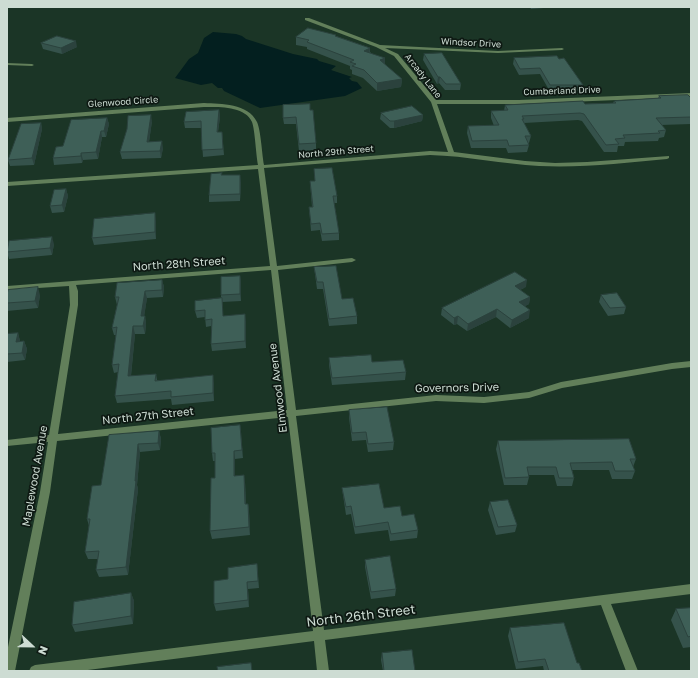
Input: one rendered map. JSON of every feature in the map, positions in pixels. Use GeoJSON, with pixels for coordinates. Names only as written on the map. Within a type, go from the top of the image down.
{"type":"FeatureCollection","features":[{"type":"Feature","properties":{"kind":"street","name":"Arcady Lane"},"geometry":{"type":"LineString","coordinates":[[307,19],[378,46],[396,55],[434,102],[451,153]]}},
{"type":"Feature","properties":{"kind":"street","name":"Windsor Drive"},"geometry":{"type":"LineString","coordinates":[[378,46],[498,52],[562,49]]}},
{"type":"Feature","properties":{"kind":"street"},"geometry":{"type":"LineString","coordinates":[[7,64],[32,65]]}},
{"type":"Feature","properties":{"kind":"street","name":"Cumberland Drive"},"geometry":{"type":"LineString","coordinates":[[434,102],[519,102],[691,95]]}},
{"type":"Feature","properties":{"kind":"street","name":"Glenwood Circle"},"geometry":{"type":"LineString","coordinates":[[7,120],[204,105],[221,106],[239,110]]}},
{"type":"Feature","properties":{"kind":"street","name":"Elmwood Avenue"},"geometry":{"type":"LineString","coordinates":[[239,110],[253,118],[255,123],[323,671]]}},
{"type":"Feature","properties":{"kind":"street","name":"North 29th Street"},"geometry":{"type":"LineString","coordinates":[[7,184],[260,167],[430,153],[451,153],[477,158],[539,164],[578,165],[667,157]]}},
{"type":"Feature","properties":{"kind":"street","name":"North 28th Street"},"geometry":{"type":"LineString","coordinates":[[7,288],[274,268],[352,260]]}},
{"type":"Feature","properties":{"kind":"street","name":"Maplewood Avenue"},"geometry":{"type":"LineString","coordinates":[[9,671],[46,492],[74,305],[74,291],[72,283]]}},
{"type":"Feature","properties":{"kind":"street","name":"Governors Drive"},"geometry":{"type":"LineString","coordinates":[[292,412],[436,398],[484,400],[522,396],[561,385],[691,364]]}},
{"type":"Feature","properties":{"kind":"street","name":"North 27th Street"},"geometry":{"type":"LineString","coordinates":[[7,443],[292,412]]}},
{"type":"Feature","properties":{"kind":"street","name":"North 26th Street"},"geometry":{"type":"LineString","coordinates":[[35,671],[691,589]]}},
{"type":"Feature","properties":{"kind":"street"},"geometry":{"type":"LineString","coordinates":[[604,600],[632,671]]}},
{"type":"Feature","properties":{"kind":"water"},"geometry":{"type":"Polygon","coordinates":[[[213,32],[236,34],[246,39],[293,54],[317,59],[336,66],[331,70],[352,77],[349,78],[352,81],[357,82],[362,88],[345,96],[260,108],[224,91],[222,88],[218,88],[212,83],[201,85],[175,78],[189,59],[198,53],[204,38],[213,32]]]}},
{"type":"Feature","properties":{"kind":"building"},"geometry":{"type":"Polygon","coordinates":[[[308,28],[336,35],[335,36],[370,48],[364,51],[385,58],[380,60],[402,79],[377,83],[364,70],[352,66],[356,64],[350,62],[354,60],[307,42],[309,40],[296,37],[308,28]]]}},
{"type":"Feature","properties":{"kind":"building"},"geometry":{"type":"Polygon","coordinates":[[[57,36],[76,41],[61,48],[41,43],[57,36]]]}},
{"type":"Feature","properties":{"kind":"building"},"geometry":{"type":"Polygon","coordinates":[[[442,53],[461,84],[446,84],[440,77],[438,77],[424,54],[442,53]]]}},
{"type":"Feature","properties":{"kind":"building"},"geometry":{"type":"Polygon","coordinates":[[[557,56],[559,59],[564,58],[583,85],[550,85],[540,68],[520,69],[514,58],[557,56]]]}},
{"type":"Feature","properties":{"kind":"building"},"geometry":{"type":"Polygon","coordinates":[[[688,95],[691,98],[691,117],[656,118],[666,130],[658,131],[660,133],[623,135],[625,138],[615,139],[619,144],[606,145],[584,114],[580,113],[522,116],[524,119],[522,119],[531,136],[525,136],[529,145],[509,146],[507,140],[472,141],[468,126],[499,125],[491,111],[508,110],[505,105],[583,101],[585,104],[616,103],[614,101],[661,98],[659,96],[688,95]]]}},
{"type":"Feature","properties":{"kind":"building"},"geometry":{"type":"Polygon","coordinates":[[[310,104],[310,110],[313,110],[316,143],[299,144],[296,117],[283,118],[283,105],[310,104]]]}},
{"type":"Feature","properties":{"kind":"building"},"geometry":{"type":"Polygon","coordinates":[[[412,106],[423,115],[390,121],[381,113],[412,106]]]}},
{"type":"Feature","properties":{"kind":"building"},"geometry":{"type":"Polygon","coordinates":[[[219,110],[217,132],[222,132],[223,149],[202,150],[201,121],[184,122],[186,112],[219,110]]]}},
{"type":"Feature","properties":{"kind":"building"},"geometry":{"type":"Polygon","coordinates":[[[151,115],[147,142],[162,141],[160,151],[120,152],[127,129],[128,116],[151,115]]]}},
{"type":"Feature","properties":{"kind":"building"},"geometry":{"type":"Polygon","coordinates":[[[107,118],[104,131],[101,131],[96,152],[81,153],[81,156],[53,158],[56,147],[63,146],[71,120],[107,118]]]}},
{"type":"Feature","properties":{"kind":"building"},"geometry":{"type":"Polygon","coordinates":[[[41,123],[32,158],[8,160],[21,124],[41,123]]]}},
{"type":"Feature","properties":{"kind":"building"},"geometry":{"type":"Polygon","coordinates":[[[332,168],[337,196],[333,196],[339,233],[322,234],[320,223],[311,224],[309,207],[313,207],[310,181],[315,181],[314,169],[332,168]]]}},
{"type":"Feature","properties":{"kind":"building"},"geometry":{"type":"Polygon","coordinates":[[[222,173],[221,175],[240,175],[240,194],[209,195],[211,174],[222,173]]]}},
{"type":"Feature","properties":{"kind":"building"},"geometry":{"type":"Polygon","coordinates":[[[66,189],[62,205],[50,206],[54,190],[66,189]]]}},
{"type":"Feature","properties":{"kind":"building"},"geometry":{"type":"Polygon","coordinates":[[[155,213],[155,232],[92,238],[94,219],[155,213]]]}},
{"type":"Feature","properties":{"kind":"building"},"geometry":{"type":"Polygon","coordinates":[[[52,237],[50,248],[7,252],[9,241],[52,237]]]}},
{"type":"Feature","properties":{"kind":"building"},"geometry":{"type":"Polygon","coordinates":[[[336,266],[342,299],[353,298],[357,316],[329,319],[323,282],[317,282],[314,267],[336,266]]]}},
{"type":"Feature","properties":{"kind":"building"},"geometry":{"type":"Polygon","coordinates":[[[515,272],[527,280],[515,286],[530,297],[519,302],[530,310],[512,320],[497,309],[468,324],[458,316],[454,318],[442,308],[515,272]]]}},
{"type":"Feature","properties":{"kind":"building"},"geometry":{"type":"Polygon","coordinates":[[[240,276],[240,294],[221,295],[221,277],[240,276]]]}},
{"type":"Feature","properties":{"kind":"building"},"geometry":{"type":"Polygon","coordinates":[[[162,280],[162,290],[145,291],[141,316],[145,316],[143,326],[133,326],[128,376],[156,374],[155,381],[213,375],[213,393],[171,397],[171,391],[115,396],[119,364],[112,365],[117,327],[112,328],[119,297],[115,297],[117,283],[162,280]]]}},
{"type":"Feature","properties":{"kind":"building"},"geometry":{"type":"Polygon","coordinates":[[[38,287],[35,301],[7,303],[8,290],[38,287]]]}},
{"type":"Feature","properties":{"kind":"building"},"geometry":{"type":"Polygon","coordinates":[[[617,293],[626,307],[610,308],[601,295],[617,293]]]}},
{"type":"Feature","properties":{"kind":"building"},"geometry":{"type":"Polygon","coordinates":[[[222,298],[223,316],[245,314],[245,341],[211,344],[212,319],[205,320],[205,310],[195,311],[195,301],[222,298]]]}},
{"type":"Feature","properties":{"kind":"building"},"geometry":{"type":"Polygon","coordinates":[[[18,333],[16,342],[24,341],[22,353],[7,354],[7,334],[18,333]]]}},
{"type":"Feature","properties":{"kind":"building"},"geometry":{"type":"Polygon","coordinates":[[[371,355],[372,362],[403,360],[406,372],[332,378],[329,358],[371,355]]]}},
{"type":"Feature","properties":{"kind":"building"},"geometry":{"type":"Polygon","coordinates":[[[387,407],[394,442],[368,444],[366,432],[352,433],[349,410],[387,407]]]}},
{"type":"Feature","properties":{"kind":"building"},"geometry":{"type":"Polygon","coordinates":[[[240,425],[242,450],[234,451],[234,476],[244,475],[245,504],[248,504],[249,527],[210,531],[211,478],[215,478],[215,453],[212,453],[211,428],[240,425]]]}},
{"type":"Feature","properties":{"kind":"building"},"geometry":{"type":"Polygon","coordinates":[[[159,431],[158,443],[138,444],[136,481],[126,567],[96,570],[99,551],[85,552],[90,519],[87,519],[92,486],[101,485],[109,435],[159,431]]]}},
{"type":"Feature","properties":{"kind":"building"},"geometry":{"type":"Polygon","coordinates":[[[629,439],[636,459],[630,459],[635,471],[615,471],[612,462],[570,463],[574,478],[559,478],[556,467],[527,467],[529,477],[505,478],[498,441],[629,439]]]}},
{"type":"Feature","properties":{"kind":"building"},"geometry":{"type":"Polygon","coordinates":[[[379,484],[384,508],[400,506],[402,516],[414,514],[418,530],[391,534],[388,522],[355,527],[351,506],[346,507],[342,488],[379,484]]]}},
{"type":"Feature","properties":{"kind":"building"},"geometry":{"type":"Polygon","coordinates":[[[508,500],[517,525],[498,527],[490,502],[508,500]]]}},
{"type":"Feature","properties":{"kind":"building"},"geometry":{"type":"Polygon","coordinates":[[[390,556],[396,589],[371,592],[365,560],[390,556]]]}},
{"type":"Feature","properties":{"kind":"building"},"geometry":{"type":"Polygon","coordinates":[[[257,564],[258,581],[247,582],[248,600],[214,604],[214,581],[228,579],[228,568],[257,564]]]}},
{"type":"Feature","properties":{"kind":"building"},"geometry":{"type":"Polygon","coordinates":[[[131,593],[131,616],[72,625],[74,602],[131,593]]]}},
{"type":"Feature","properties":{"kind":"building"},"geometry":{"type":"Polygon","coordinates":[[[691,608],[691,636],[688,637],[676,609],[691,608]]]}},
{"type":"Feature","properties":{"kind":"building"},"geometry":{"type":"Polygon","coordinates":[[[564,623],[577,663],[579,663],[582,671],[549,671],[545,659],[518,662],[510,628],[564,623]]]}},
{"type":"Feature","properties":{"kind":"building"},"geometry":{"type":"Polygon","coordinates":[[[412,650],[415,671],[384,671],[382,653],[412,650]]]}},
{"type":"Feature","properties":{"kind":"building"},"geometry":{"type":"Polygon","coordinates":[[[251,663],[252,671],[218,671],[217,667],[251,663]]]}}]}
